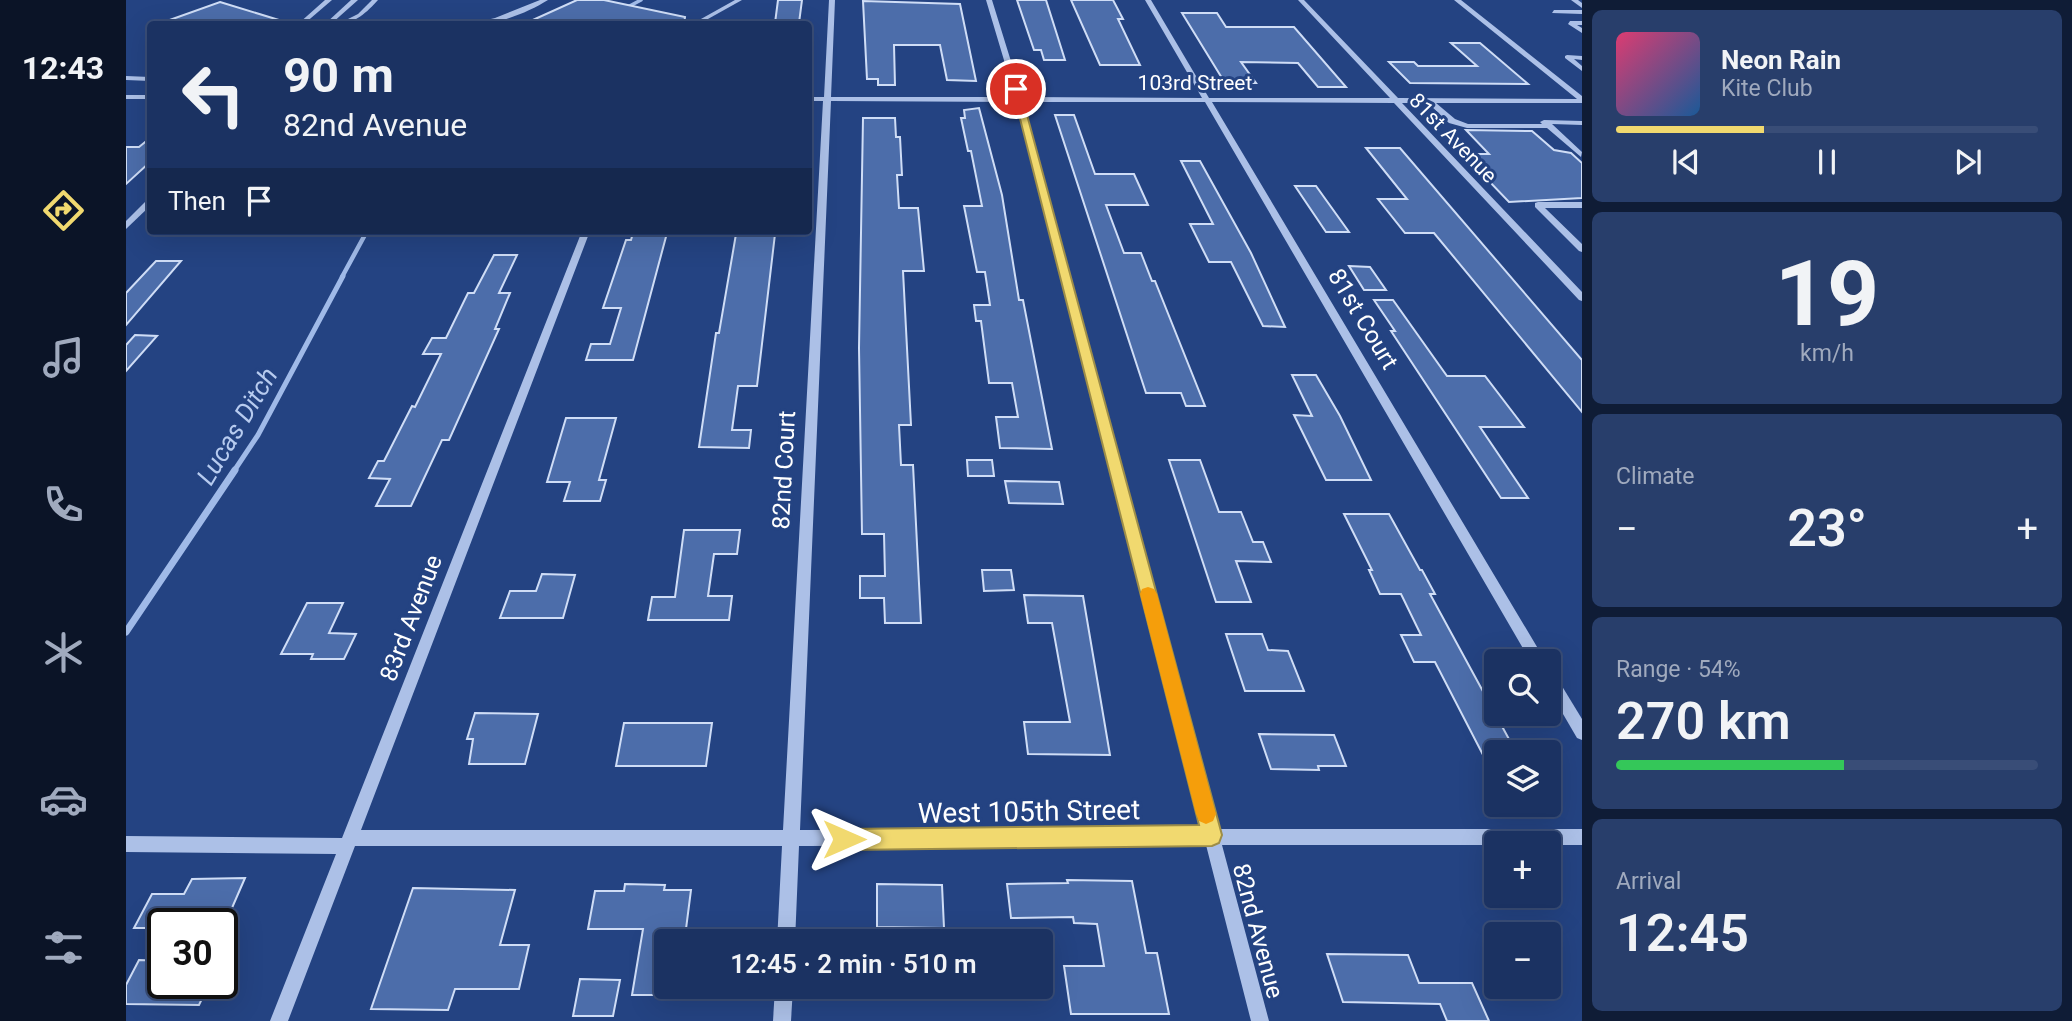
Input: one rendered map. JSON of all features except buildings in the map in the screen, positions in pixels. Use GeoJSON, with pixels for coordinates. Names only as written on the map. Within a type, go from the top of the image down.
{"type":"FeatureCollection","features":[{"type":"Feature","properties":{"kind":"street"},"geometry":{"type":"LineString","coordinates":[[304,21],[329,0]]}},
{"type":"Feature","properties":{"kind":"street"},"geometry":{"type":"LineString","coordinates":[[331,21],[355,0]]}},
{"type":"Feature","properties":{"kind":"street"},"geometry":{"type":"LineString","coordinates":[[347,21],[360,15],[376,0]]}},
{"type":"Feature","properties":{"kind":"street"},"geometry":{"type":"LineString","coordinates":[[510,15],[519,0]]}},
{"type":"Feature","properties":{"kind":"street"},"geometry":{"type":"LineString","coordinates":[[485,21],[510,15],[545,0]]}},
{"type":"Feature","properties":{"kind":"street"},"geometry":{"type":"LineString","coordinates":[[700,21],[739,0]]}},
{"type":"Feature","properties":{"kind":"street","name":"82nd Court"},"geometry":{"type":"LineString","coordinates":[[787,929],[825,99],[832,0]]}},
{"type":"Feature","properties":{"kind":"street","name":"82nd Avenue"},"geometry":{"type":"LineString","coordinates":[[989,0],[1018,100],[1260,1021]]}},
{"type":"Feature","properties":{"kind":"street","name":"81st Court"},"geometry":{"type":"LineString","coordinates":[[1148,0],[1531,649]]}},
{"type":"Feature","properties":{"kind":"street","name":"81st Avenue"},"geometry":{"type":"LineString","coordinates":[[1301,0],[1582,298]]}},
{"type":"Feature","properties":{"kind":"street"},"geometry":{"type":"LineString","coordinates":[[1457,0],[1582,100]]}},
{"type":"Feature","properties":{"kind":"street"},"geometry":{"type":"LineString","coordinates":[[1574,0],[1582,6]]}},
{"type":"Feature","properties":{"kind":"street"},"geometry":{"type":"LineString","coordinates":[[1554,12],[1582,12]]}},
{"type":"Feature","properties":{"kind":"street"},"geometry":{"type":"LineString","coordinates":[[1582,23],[1570,23],[1582,31]]}},
{"type":"Feature","properties":{"kind":"street"},"geometry":{"type":"LineString","coordinates":[[1582,58],[1567,57],[1582,69]]}},
{"type":"Feature","properties":{"kind":"street"},"geometry":{"type":"LineString","coordinates":[[126,78],[147,79]]}},
{"type":"Feature","properties":{"kind":"street"},"geometry":{"type":"LineString","coordinates":[[126,97],[147,97]]}},
{"type":"Feature","properties":{"kind":"street","name":"103rd Street"},"geometry":{"type":"LineString","coordinates":[[812,99],[1582,100]]}},
{"type":"Feature","properties":{"kind":"street"},"geometry":{"type":"LineString","coordinates":[[1430,101],[1452,121],[1467,126],[1549,126]]}},
{"type":"Feature","properties":{"kind":"street"},"geometry":{"type":"LineString","coordinates":[[1562,101],[1569,108]]}},
{"type":"Feature","properties":{"kind":"street"},"geometry":{"type":"LineString","coordinates":[[1580,118],[1545,122],[1581,155]]}},
{"type":"Feature","properties":{"kind":"street"},"geometry":{"type":"LineString","coordinates":[[126,226],[147,205]]}},
{"type":"Feature","properties":{"kind":"street"},"geometry":{"type":"LineString","coordinates":[[1582,205],[1538,205],[1582,249]]}},
{"type":"Feature","properties":{"kind":"street","name":"83rd Avenue"},"geometry":{"type":"LineString","coordinates":[[279,1021],[584,235]]}},
{"type":"Feature","properties":{"kind":"street"},"geometry":{"type":"LineString","coordinates":[[1561,697],[1582,733]]}},
{"type":"Feature","properties":{"kind":"street","name":"West 105th Street"},"geometry":{"type":"LineString","coordinates":[[126,844],[1212,835],[1582,837]]}},
{"type":"Feature","properties":{"kind":"street"},"geometry":{"type":"LineString","coordinates":[[782,1021],[783,999]]}},
{"type":"Feature","properties":{"kind":"waterway","name":"Lucas Ditch"},"geometry":{"type":"LineString","coordinates":[[624,9],[641,0]]}},
{"type":"Feature","properties":{"kind":"waterway","name":"Lucas Ditch"},"geometry":{"type":"LineString","coordinates":[[342,277],[365,235]]}},
{"type":"Feature","properties":{"kind":"waterway","name":"Lucas Ditch"},"geometry":{"type":"LineString","coordinates":[[234,471],[258,435],[343,276]]}},
{"type":"Feature","properties":{"kind":"waterway","name":"Lucas Ditch"},"geometry":{"type":"LineString","coordinates":[[126,632],[235,470]]}},
{"type":"Feature","properties":{"kind":"slow traffic"},"geometry":{"type":"LineString","coordinates":[[1148,594],[1206,814]]}},
{"type":"Feature","properties":{"kind":"route"},"geometry":{"type":"LineString","coordinates":[[844,839],[1212,835],[1016,89]]}}]}
